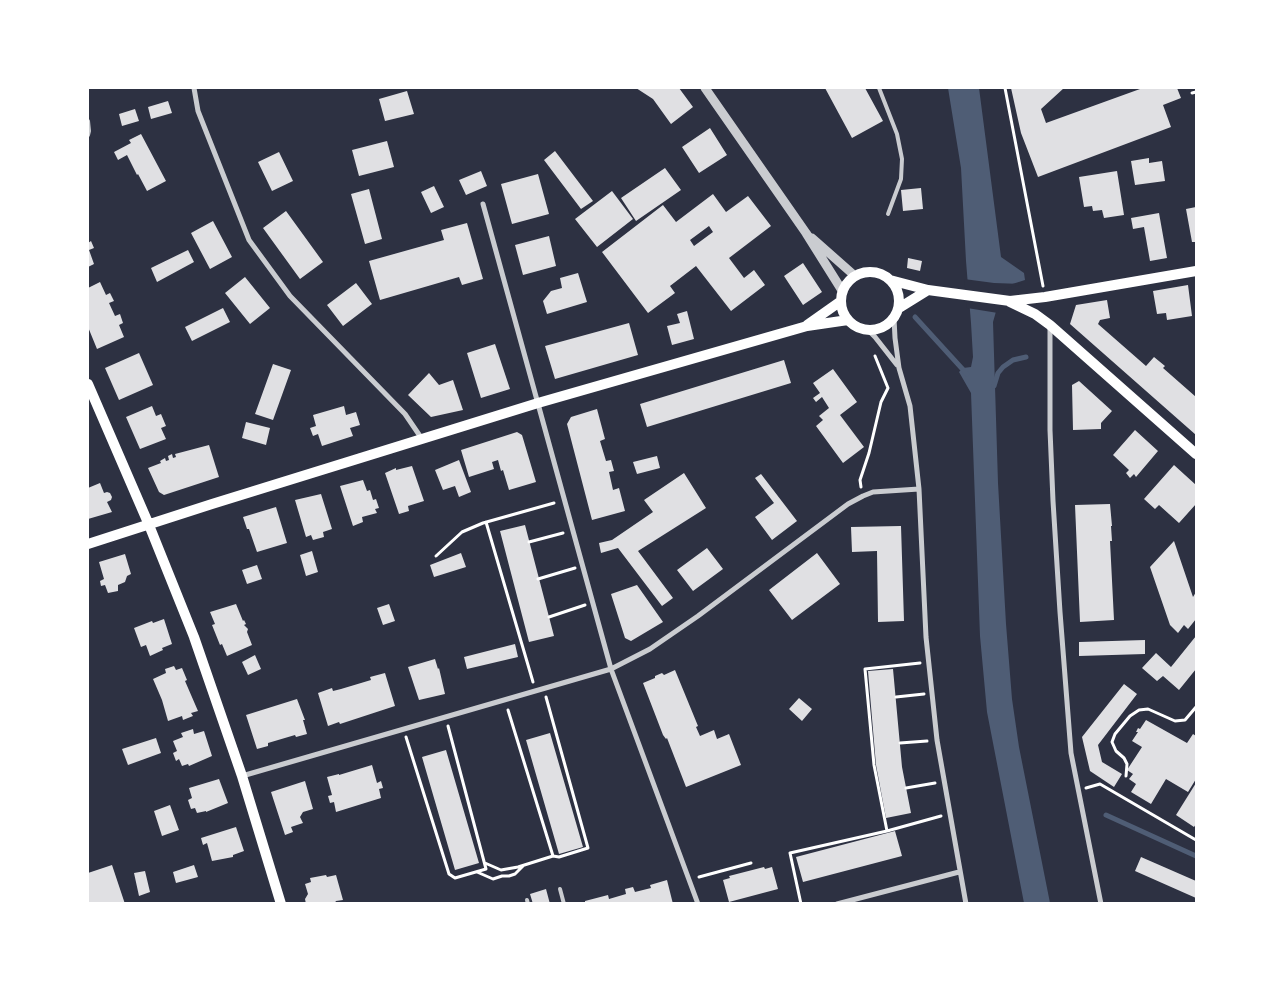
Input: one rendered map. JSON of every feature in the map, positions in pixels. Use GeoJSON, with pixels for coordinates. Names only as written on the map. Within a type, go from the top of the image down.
{"type":"FeatureCollection","features":[{"type":"Feature","properties":{"kind":"main road"},"geometry":{"type":"LineString","coordinates":[[807,326],[842,296],[848,283],[855,276],[862,273],[876,273],[890,280],[928,290],[1010,301],[1040,298],[1196,271]]}},
{"type":"Feature","properties":{"kind":"main road"},"geometry":{"type":"LineString","coordinates":[[842,296],[844,314],[855,326],[868,330],[882,328],[894,318],[899,308],[899,294],[890,280]]}},
{"type":"Feature","properties":{"kind":"main road"},"geometry":{"type":"LineString","coordinates":[[899,308],[928,290]]}},
{"type":"Feature","properties":{"kind":"main road"},"geometry":{"type":"LineString","coordinates":[[1010,301],[1035,314],[1050,325],[1196,454]]}},
{"type":"Feature","properties":{"kind":"main road"},"geometry":{"type":"LineString","coordinates":[[88,544],[538,403],[807,326],[848,320]]}},
{"type":"Feature","properties":{"kind":"main road"},"geometry":{"type":"LineString","coordinates":[[88,384],[194,637],[242,776],[280,904]]}},
{"type":"Feature","properties":{"kind":"street"},"geometry":{"type":"LineString","coordinates":[[194,88],[198,111],[248,240],[290,296],[405,414],[422,440]]}},
{"type":"Feature","properties":{"kind":"street"},"geometry":{"type":"LineString","coordinates":[[705,88],[806,233],[842,296]]}},
{"type":"Feature","properties":{"kind":"street"},"geometry":{"type":"LineString","coordinates":[[483,204],[611,669],[698,904]]}},
{"type":"Feature","properties":{"kind":"street"},"geometry":{"type":"LineString","coordinates":[[806,233],[855,276]]}},
{"type":"Feature","properties":{"kind":"street"},"geometry":{"type":"LineString","coordinates":[[894,318],[899,368],[910,406],[918,489],[928,662],[937,740],[966,904]]}},
{"type":"Feature","properties":{"kind":"street"},"geometry":{"type":"LineString","coordinates":[[1050,325],[1050,430],[1059,603],[1071,753],[1101,904]]}},
{"type":"Feature","properties":{"kind":"street"},"geometry":{"type":"LineString","coordinates":[[868,330],[899,368]]}},
{"type":"Feature","properties":{"kind":"street"},"geometry":{"type":"LineString","coordinates":[[242,776],[544,690],[611,669],[650,649],[690,622],[840,510],[863,496],[873,492],[918,489]]}},
{"type":"Feature","properties":{"kind":"street"},"geometry":{"type":"LineString","coordinates":[[837,904],[960,872]]}},
{"type":"Feature","properties":{"kind":"lane"},"geometry":{"type":"LineString","coordinates":[[879,88],[897,134],[902,159],[901,179],[888,214]]}},
{"type":"Feature","properties":{"kind":"lane"},"geometry":{"type":"LineString","coordinates":[[88,121],[88,135]]}},
{"type":"Feature","properties":{"kind":"lane"},"geometry":{"type":"LineString","coordinates":[[560,889],[564,904]]}},
{"type":"Feature","properties":{"kind":"path"},"geometry":{"type":"LineString","coordinates":[[1005,88],[1040,298]]}},
{"type":"Feature","properties":{"kind":"path"},"geometry":{"type":"LineString","coordinates":[[863,496],[860,480],[869,453],[881,402],[888,388],[874,352],[885,349]]}},
{"type":"Feature","properties":{"kind":"path"},"geometry":{"type":"LineString","coordinates":[[436,556],[462,532],[486,522],[565,500]]}},
{"type":"Feature","properties":{"kind":"path"},"geometry":{"type":"LineString","coordinates":[[486,522],[536,692]]}},
{"type":"Feature","properties":{"kind":"path"},"geometry":{"type":"LineString","coordinates":[[529,542],[573,531]]}},
{"type":"Feature","properties":{"kind":"path"},"geometry":{"type":"LineString","coordinates":[[538,579],[582,566]]}},
{"type":"Feature","properties":{"kind":"path"},"geometry":{"type":"LineString","coordinates":[[548,617],[592,603]]}},
{"type":"Feature","properties":{"kind":"path"},"geometry":{"type":"LineString","coordinates":[[887,831],[874,765],[865,669],[928,662]]}},
{"type":"Feature","properties":{"kind":"path"},"geometry":{"type":"LineString","coordinates":[[484,863],[501,870],[523,866],[553,856],[559,857],[588,848],[544,690]]}},
{"type":"Feature","properties":{"kind":"path"},"geometry":{"type":"LineString","coordinates":[[896,697],[919,695]]}},
{"type":"Feature","properties":{"kind":"path"},"geometry":{"type":"LineString","coordinates":[[505,701],[553,856]]}},
{"type":"Feature","properties":{"kind":"path"},"geometry":{"type":"LineString","coordinates":[[1126,776],[1128,764],[1116,751],[1112,742],[1115,734],[1130,716],[1139,710],[1148,709],[1175,721],[1186,720],[1196,707]]}},
{"type":"Feature","properties":{"kind":"path"},"geometry":{"type":"LineString","coordinates":[[403,730],[449,874],[455,878],[477,872],[486,869],[446,718]]}},
{"type":"Feature","properties":{"kind":"path"},"geometry":{"type":"LineString","coordinates":[[900,743],[924,741]]}},
{"type":"Feature","properties":{"kind":"path"},"geometry":{"type":"LineString","coordinates":[[1087,779],[1090,797]]}},
{"type":"Feature","properties":{"kind":"path"},"geometry":{"type":"LineString","coordinates":[[906,788],[931,784]]}},
{"type":"Feature","properties":{"kind":"path"},"geometry":{"type":"LineString","coordinates":[[1078,789],[1100,784],[1196,840]]}},
{"type":"Feature","properties":{"kind":"path"},"geometry":{"type":"LineString","coordinates":[[801,904],[790,853],[887,831],[949,814]]}},
{"type":"Feature","properties":{"kind":"path"},"geometry":{"type":"LineString","coordinates":[[689,880],[751,863]]}},
{"type":"Feature","properties":{"kind":"path"},"geometry":{"type":"LineString","coordinates":[[477,872],[493,878],[509,876],[523,866]]}},
{"type":"Feature","properties":{"kind":"water"},"geometry":{"type":"Polygon","coordinates":[[[948,88],[979,88],[1001,257],[1024,273],[1025,280],[1003,287],[993,322],[998,483],[1012,699],[1019,747],[1050,903],[1024,903],[987,712],[980,636],[971,393],[959,372],[963,368],[971,367],[973,357],[971,323],[961,168],[948,88]]]}},
{"type":"Feature","properties":{"kind":"pier"},"geometry":{"type":"Polygon","coordinates":[[[964,279],[1022,284],[1005,289],[998,313],[967,308],[964,279]]]}},
{"type":"Feature","properties":{"kind":"building"},"geometry":{"type":"Polygon","coordinates":[[[636,88],[679,88],[693,107],[671,124],[653,99],[636,88]]]}},
{"type":"Feature","properties":{"kind":"building"},"geometry":{"type":"Polygon","coordinates":[[[825,88],[865,88],[883,121],[852,138],[825,88]]]}},
{"type":"Feature","properties":{"kind":"building"},"geometry":{"type":"Polygon","coordinates":[[[1011,88],[1064,88],[1041,109],[1046,123],[1139,88],[1177,88],[1181,98],[1163,105],[1171,127],[1038,177],[1021,133],[1011,88]]]}},
{"type":"Feature","properties":{"kind":"building"},"geometry":{"type":"Polygon","coordinates":[[[407,91],[414,114],[385,121],[379,99],[407,91]]]}},
{"type":"Feature","properties":{"kind":"building"},"geometry":{"type":"Polygon","coordinates":[[[168,101],[172,113],[151,119],[148,107],[168,101]]]}},
{"type":"Feature","properties":{"kind":"building"},"geometry":{"type":"Polygon","coordinates":[[[135,109],[139,121],[122,126],[119,114],[135,109]]]}},
{"type":"Feature","properties":{"kind":"building"},"geometry":{"type":"Polygon","coordinates":[[[710,128],[727,155],[699,173],[682,147],[710,128]]]}},
{"type":"Feature","properties":{"kind":"building"},"geometry":{"type":"Polygon","coordinates":[[[141,134],[166,181],[147,191],[127,155],[118,160],[114,152],[131,143],[129,140],[141,134]]]}},
{"type":"Feature","properties":{"kind":"building"},"geometry":{"type":"Polygon","coordinates":[[[387,141],[394,167],[359,176],[352,150],[387,141]]]}},
{"type":"Feature","properties":{"kind":"building"},"geometry":{"type":"Polygon","coordinates":[[[555,151],[593,201],[581,209],[544,160],[555,151]]]}},
{"type":"Feature","properties":{"kind":"building"},"geometry":{"type":"Polygon","coordinates":[[[279,152],[293,181],[272,191],[258,162],[279,152]]]}},
{"type":"Feature","properties":{"kind":"building"},"geometry":{"type":"Polygon","coordinates":[[[1149,158],[1149,163],[1162,161],[1165,181],[1135,185],[1131,161],[1149,158]]]}},
{"type":"Feature","properties":{"kind":"building"},"geometry":{"type":"Polygon","coordinates":[[[665,168],[681,190],[636,221],[621,198],[665,168]]]}},
{"type":"Feature","properties":{"kind":"building"},"geometry":{"type":"Polygon","coordinates":[[[481,171],[487,186],[466,195],[459,180],[481,171]]]}},
{"type":"Feature","properties":{"kind":"building"},"geometry":{"type":"Polygon","coordinates":[[[1117,171],[1124,215],[1104,218],[1102,210],[1093,211],[1092,206],[1084,207],[1079,177],[1117,171]]]}},
{"type":"Feature","properties":{"kind":"building"},"geometry":{"type":"Polygon","coordinates":[[[538,174],[549,214],[512,224],[501,184],[538,174]]]}},
{"type":"Feature","properties":{"kind":"building"},"geometry":{"type":"Polygon","coordinates":[[[434,186],[444,207],[431,213],[421,192],[434,186]]]}},
{"type":"Feature","properties":{"kind":"building"},"geometry":{"type":"Polygon","coordinates":[[[921,188],[923,209],[903,211],[901,190],[921,188]]]}},
{"type":"Feature","properties":{"kind":"building"},"geometry":{"type":"Polygon","coordinates":[[[369,189],[382,239],[365,244],[351,194],[369,189]]]}},
{"type":"Feature","properties":{"kind":"building"},"geometry":{"type":"Polygon","coordinates":[[[612,191],[633,219],[597,247],[575,219],[612,191]]]}},
{"type":"Feature","properties":{"kind":"building"},"geometry":{"type":"Polygon","coordinates":[[[713,194],[726,212],[748,196],[771,226],[729,258],[744,278],[754,270],[765,285],[731,311],[696,266],[670,286],[675,293],[648,313],[602,252],[663,205],[676,222],[713,194]],[[709,226],[690,240],[694,246],[713,232],[709,226]]]}},
{"type":"Feature","properties":{"kind":"building"},"geometry":{"type":"Polygon","coordinates":[[[1196,207],[1196,242],[1192,242],[1186,209],[1196,207]]]}},
{"type":"Feature","properties":{"kind":"building"},"geometry":{"type":"Polygon","coordinates":[[[286,211],[323,262],[300,279],[263,228],[286,211]]]}},
{"type":"Feature","properties":{"kind":"building"},"geometry":{"type":"Polygon","coordinates":[[[1159,213],[1167,258],[1150,261],[1144,227],[1133,229],[1131,218],[1159,213]]]}},
{"type":"Feature","properties":{"kind":"building"},"geometry":{"type":"Polygon","coordinates":[[[213,221],[232,257],[210,269],[191,233],[213,221]]]}},
{"type":"Feature","properties":{"kind":"building"},"geometry":{"type":"Polygon","coordinates":[[[467,223],[483,279],[462,285],[459,277],[380,300],[369,261],[444,240],[441,230],[467,223]]]}},
{"type":"Feature","properties":{"kind":"building"},"geometry":{"type":"Polygon","coordinates":[[[549,236],[556,266],[523,275],[515,245],[549,236]]]}},
{"type":"Feature","properties":{"kind":"building"},"geometry":{"type":"Polygon","coordinates":[[[91,241],[94,248],[89,250],[94,264],[88,267],[88,243],[91,241]]]}},
{"type":"Feature","properties":{"kind":"building"},"geometry":{"type":"Polygon","coordinates":[[[188,250],[194,262],[157,282],[151,268],[188,250]]]}},
{"type":"Feature","properties":{"kind":"building"},"geometry":{"type":"Polygon","coordinates":[[[908,258],[922,261],[920,271],[907,268],[908,258]]]}},
{"type":"Feature","properties":{"kind":"building"},"geometry":{"type":"Polygon","coordinates":[[[803,263],[822,292],[803,305],[784,276],[803,263]]]}},
{"type":"Feature","properties":{"kind":"building"},"geometry":{"type":"Polygon","coordinates":[[[578,273],[587,302],[547,314],[543,301],[551,291],[562,288],[560,278],[578,273]]]}},
{"type":"Feature","properties":{"kind":"building"},"geometry":{"type":"Polygon","coordinates":[[[245,277],[270,308],[250,324],[225,293],[245,277]]]}},
{"type":"Feature","properties":{"kind":"building"},"geometry":{"type":"Polygon","coordinates":[[[100,282],[106,295],[110,293],[114,301],[109,303],[115,316],[120,314],[123,323],[119,325],[124,337],[97,349],[88,327],[88,288],[100,282]]]}},
{"type":"Feature","properties":{"kind":"building"},"geometry":{"type":"Polygon","coordinates":[[[356,283],[372,304],[343,326],[327,305],[356,283]]]}},
{"type":"Feature","properties":{"kind":"building"},"geometry":{"type":"Polygon","coordinates":[[[1188,285],[1192,316],[1167,320],[1166,313],[1157,314],[1153,291],[1188,285]]]}},
{"type":"Feature","properties":{"kind":"building"},"geometry":{"type":"Polygon","coordinates":[[[1107,300],[1110,318],[1100,320],[1098,324],[1146,366],[1154,357],[1165,366],[1163,368],[1196,397],[1196,435],[1070,324],[1076,305],[1107,300]]]}},
{"type":"Feature","properties":{"kind":"building"},"geometry":{"type":"Polygon","coordinates":[[[223,308],[230,322],[192,341],[185,327],[223,308]]]}},
{"type":"Feature","properties":{"kind":"building"},"geometry":{"type":"Polygon","coordinates":[[[687,311],[694,339],[672,345],[667,326],[680,323],[677,314],[687,311]]]}},
{"type":"Feature","properties":{"kind":"building"},"geometry":{"type":"Polygon","coordinates":[[[629,323],[638,355],[555,379],[545,346],[629,323]]]}},
{"type":"Feature","properties":{"kind":"building"},"geometry":{"type":"Polygon","coordinates":[[[495,344],[510,389],[481,398],[467,353],[495,344]]]}},
{"type":"Feature","properties":{"kind":"building"},"geometry":{"type":"Polygon","coordinates":[[[139,353],[153,385],[119,400],[105,368],[139,353]]]}},
{"type":"Feature","properties":{"kind":"building"},"geometry":{"type":"Polygon","coordinates":[[[784,360],[791,383],[647,427],[640,404],[784,360]]]}},
{"type":"Feature","properties":{"kind":"building"},"geometry":{"type":"Polygon","coordinates":[[[273,364],[291,370],[273,420],[255,414],[273,364]]]}},
{"type":"Feature","properties":{"kind":"building"},"geometry":{"type":"Polygon","coordinates":[[[833,369],[857,402],[840,415],[864,447],[843,463],[816,426],[823,420],[819,416],[829,408],[822,397],[816,402],[813,398],[820,393],[813,383],[833,369]]]}},
{"type":"Feature","properties":{"kind":"building"},"geometry":{"type":"Polygon","coordinates":[[[429,373],[439,385],[453,380],[463,410],[431,417],[408,395],[429,373]]]}},
{"type":"Feature","properties":{"kind":"building"},"geometry":{"type":"Polygon","coordinates":[[[1079,381],[1112,411],[1101,423],[1101,429],[1073,430],[1072,385],[1079,381]]]}},
{"type":"Feature","properties":{"kind":"building"},"geometry":{"type":"Polygon","coordinates":[[[152,406],[156,416],[161,414],[166,426],[161,428],[166,439],[140,449],[126,417],[152,406]]]}},
{"type":"Feature","properties":{"kind":"building"},"geometry":{"type":"Polygon","coordinates":[[[344,406],[346,415],[356,412],[360,425],[350,428],[353,436],[322,446],[318,434],[313,436],[310,428],[316,426],[313,415],[344,406]]]}},
{"type":"Feature","properties":{"kind":"building"},"geometry":{"type":"Polygon","coordinates":[[[597,409],[605,439],[600,441],[606,461],[611,460],[614,471],[609,472],[613,490],[619,488],[625,511],[592,520],[567,424],[571,417],[597,409]]]}},
{"type":"Feature","properties":{"kind":"building"},"geometry":{"type":"Polygon","coordinates":[[[246,422],[270,428],[266,445],[242,438],[246,422]]]}},
{"type":"Feature","properties":{"kind":"building"},"geometry":{"type":"Polygon","coordinates":[[[1135,430],[1158,451],[1136,477],[1134,474],[1130,478],[1126,473],[1129,470],[1113,455],[1135,430]]]}},
{"type":"Feature","properties":{"kind":"building"},"geometry":{"type":"Polygon","coordinates":[[[517,432],[522,435],[536,482],[509,490],[498,460],[492,462],[494,469],[469,477],[461,450],[517,432]]]}},
{"type":"Feature","properties":{"kind":"building"},"geometry":{"type":"Polygon","coordinates":[[[209,445],[219,477],[164,495],[159,492],[148,468],[161,463],[160,461],[165,458],[166,461],[169,460],[168,456],[172,454],[173,458],[176,457],[175,454],[209,445]]]}},
{"type":"Feature","properties":{"kind":"building"},"geometry":{"type":"Polygon","coordinates":[[[657,456],[660,468],[637,474],[633,462],[657,456]]]}},
{"type":"Feature","properties":{"kind":"building"},"geometry":{"type":"Polygon","coordinates":[[[459,460],[471,492],[459,497],[455,486],[443,490],[435,470],[459,460]]]}},
{"type":"Feature","properties":{"kind":"building"},"geometry":{"type":"Polygon","coordinates":[[[1174,465],[1196,485],[1196,504],[1179,523],[1159,505],[1155,509],[1144,499],[1174,465]]]}},
{"type":"Feature","properties":{"kind":"building"},"geometry":{"type":"Polygon","coordinates":[[[412,466],[424,501],[408,506],[409,511],[399,514],[385,473],[396,468],[396,470],[412,466]]]}},
{"type":"Feature","properties":{"kind":"building"},"geometry":{"type":"Polygon","coordinates":[[[684,473],[706,508],[638,551],[673,598],[662,606],[618,548],[601,553],[599,543],[612,540],[653,512],[644,500],[684,473]]]}},
{"type":"Feature","properties":{"kind":"building"},"geometry":{"type":"Polygon","coordinates":[[[761,474],[797,521],[772,540],[755,517],[774,503],[755,478],[761,474]]]}},
{"type":"Feature","properties":{"kind":"building"},"geometry":{"type":"Polygon","coordinates":[[[363,480],[367,491],[370,490],[373,500],[376,499],[379,508],[375,509],[377,513],[362,517],[363,522],[353,526],[340,486],[363,480]]]}},
{"type":"Feature","properties":{"kind":"building"},"geometry":{"type":"Polygon","coordinates":[[[100,483],[104,493],[110,493],[112,497],[107,502],[112,512],[88,519],[88,488],[100,483]]]}},
{"type":"Feature","properties":{"kind":"building"},"geometry":{"type":"Polygon","coordinates":[[[321,494],[332,529],[323,532],[324,537],[313,540],[311,535],[306,537],[295,500],[321,494]]]}},
{"type":"Feature","properties":{"kind":"building"},"geometry":{"type":"Polygon","coordinates":[[[1110,504],[1114,620],[1080,622],[1075,505],[1110,504]]]}},
{"type":"Feature","properties":{"kind":"building"},"geometry":{"type":"Polygon","coordinates":[[[276,507],[287,543],[257,552],[243,517],[276,507]]]}},
{"type":"Feature","properties":{"kind":"building"},"geometry":{"type":"Polygon","coordinates":[[[525,525],[554,636],[529,642],[500,531],[525,525]]]}},
{"type":"Feature","properties":{"kind":"building"},"geometry":{"type":"Polygon","coordinates":[[[901,526],[904,621],[878,622],[877,551],[852,552],[851,527],[901,526]]]}},
{"type":"Feature","properties":{"kind":"building"},"geometry":{"type":"Polygon","coordinates":[[[1174,541],[1193,597],[1196,592],[1196,619],[1188,629],[1184,625],[1178,633],[1170,625],[1150,567],[1174,541]]]}},
{"type":"Feature","properties":{"kind":"building"},"geometry":{"type":"Polygon","coordinates":[[[707,548],[723,569],[693,591],[677,570],[707,548]]]}},
{"type":"Feature","properties":{"kind":"building"},"geometry":{"type":"Polygon","coordinates":[[[312,551],[318,572],[306,576],[300,555],[312,551]]]}},
{"type":"Feature","properties":{"kind":"building"},"geometry":{"type":"Polygon","coordinates":[[[461,553],[466,567],[434,577],[430,565],[461,553]]]}},
{"type":"Feature","properties":{"kind":"building"},"geometry":{"type":"Polygon","coordinates":[[[817,553],[840,584],[792,620],[769,590],[817,553]]]}},
{"type":"Feature","properties":{"kind":"building"},"geometry":{"type":"Polygon","coordinates":[[[125,554],[131,574],[127,576],[125,582],[118,585],[118,591],[108,593],[105,585],[101,586],[100,581],[104,579],[99,562],[125,554]]]}},
{"type":"Feature","properties":{"kind":"building"},"geometry":{"type":"Polygon","coordinates":[[[257,565],[262,579],[247,584],[242,570],[257,565]]]}},
{"type":"Feature","properties":{"kind":"building"},"geometry":{"type":"Polygon","coordinates":[[[637,585],[663,622],[631,641],[625,638],[611,594],[637,585]]]}},
{"type":"Feature","properties":{"kind":"building"},"geometry":{"type":"Polygon","coordinates":[[[236,604],[246,624],[244,625],[248,629],[247,632],[252,645],[227,656],[222,644],[220,645],[212,625],[215,624],[210,612],[236,604]]]}},
{"type":"Feature","properties":{"kind":"building"},"geometry":{"type":"Polygon","coordinates":[[[389,604],[395,621],[383,625],[377,608],[389,604]]]}},
{"type":"Feature","properties":{"kind":"building"},"geometry":{"type":"Polygon","coordinates":[[[164,619],[172,644],[150,656],[146,645],[141,647],[134,628],[152,621],[153,623],[164,619]]]}},
{"type":"Feature","properties":{"kind":"building"},"geometry":{"type":"Polygon","coordinates":[[[1196,636],[1196,669],[1179,690],[1163,676],[1157,681],[1142,668],[1156,653],[1171,667],[1196,636]]]}},
{"type":"Feature","properties":{"kind":"building"},"geometry":{"type":"Polygon","coordinates":[[[1145,640],[1145,654],[1079,656],[1079,642],[1145,640]]]}},
{"type":"Feature","properties":{"kind":"building"},"geometry":{"type":"Polygon","coordinates":[[[515,644],[518,657],[467,669],[464,657],[515,644]]]}},
{"type":"Feature","properties":{"kind":"building"},"geometry":{"type":"Polygon","coordinates":[[[255,655],[261,669],[248,675],[242,662],[255,655]]]}},
{"type":"Feature","properties":{"kind":"building"},"geometry":{"type":"Polygon","coordinates":[[[435,659],[445,694],[419,700],[408,667],[435,659]]]}},
{"type":"Feature","properties":{"kind":"building"},"geometry":{"type":"Polygon","coordinates":[[[174,666],[176,670],[182,668],[187,680],[185,681],[198,711],[191,713],[193,716],[183,720],[182,716],[168,721],[153,679],[166,673],[165,669],[174,666]]]}},
{"type":"Feature","properties":{"kind":"building"},"geometry":{"type":"Polygon","coordinates":[[[893,669],[902,767],[911,813],[886,818],[876,765],[868,671],[893,669]]]}},
{"type":"Feature","properties":{"kind":"building"},"geometry":{"type":"Polygon","coordinates":[[[675,670],[698,726],[696,727],[700,736],[714,730],[717,739],[729,734],[741,765],[686,787],[643,683],[662,673],[664,675],[675,670]]]}},
{"type":"Feature","properties":{"kind":"building"},"geometry":{"type":"Polygon","coordinates":[[[385,673],[395,706],[340,724],[339,722],[328,726],[318,693],[332,688],[333,691],[341,689],[371,680],[370,677],[385,673]]]}},
{"type":"Feature","properties":{"kind":"building"},"geometry":{"type":"Polygon","coordinates":[[[1124,684],[1137,694],[1098,745],[1102,762],[1122,774],[1114,787],[1090,771],[1082,737],[1124,684]]]}},
{"type":"Feature","properties":{"kind":"building"},"geometry":{"type":"Polygon","coordinates":[[[799,698],[812,709],[802,721],[789,709],[799,698]]]}},
{"type":"Feature","properties":{"kind":"building"},"geometry":{"type":"Polygon","coordinates":[[[297,699],[305,720],[303,720],[307,734],[296,737],[295,735],[268,743],[268,746],[257,749],[246,715],[297,699]]]}},
{"type":"Feature","properties":{"kind":"building"},"geometry":{"type":"Polygon","coordinates":[[[1146,720],[1187,743],[1193,734],[1196,736],[1196,779],[1188,792],[1166,779],[1151,804],[1131,792],[1136,784],[1129,779],[1133,774],[1127,770],[1142,747],[1132,741],[1138,732],[1136,732],[1138,728],[1140,729],[1146,720]]]}},
{"type":"Feature","properties":{"kind":"building"},"geometry":{"type":"Polygon","coordinates":[[[193,729],[194,734],[204,731],[212,756],[189,766],[188,764],[182,766],[179,759],[176,761],[173,753],[177,751],[173,741],[183,737],[181,733],[193,729]]]}},
{"type":"Feature","properties":{"kind":"building"},"geometry":{"type":"Polygon","coordinates":[[[550,733],[583,847],[559,854],[526,740],[550,733]]]}},
{"type":"Feature","properties":{"kind":"building"},"geometry":{"type":"Polygon","coordinates":[[[156,738],[161,753],[128,765],[122,749],[156,738]]]}},
{"type":"Feature","properties":{"kind":"building"},"geometry":{"type":"Polygon","coordinates":[[[446,750],[479,863],[455,870],[422,757],[446,750]]]}},
{"type":"Feature","properties":{"kind":"building"},"geometry":{"type":"Polygon","coordinates":[[[372,765],[377,783],[381,781],[383,788],[379,789],[381,798],[336,812],[334,802],[330,803],[328,796],[332,795],[327,777],[372,765]]]}},
{"type":"Feature","properties":{"kind":"building"},"geometry":{"type":"Polygon","coordinates":[[[219,779],[228,803],[206,812],[197,813],[195,808],[191,809],[188,800],[192,798],[189,788],[219,779]]]}},
{"type":"Feature","properties":{"kind":"building"},"geometry":{"type":"Polygon","coordinates":[[[305,781],[313,809],[303,812],[300,817],[303,823],[291,827],[293,832],[285,835],[271,792],[305,781]]]}},
{"type":"Feature","properties":{"kind":"building"},"geometry":{"type":"Polygon","coordinates":[[[1196,783],[1196,824],[1194,827],[1176,815],[1196,783]]]}},
{"type":"Feature","properties":{"kind":"building"},"geometry":{"type":"Polygon","coordinates":[[[170,805],[179,830],[162,836],[154,811],[170,805]]]}},
{"type":"Feature","properties":{"kind":"building"},"geometry":{"type":"Polygon","coordinates":[[[236,827],[244,851],[233,855],[233,857],[212,861],[207,843],[203,845],[201,838],[236,827]]]}},
{"type":"Feature","properties":{"kind":"building"},"geometry":{"type":"Polygon","coordinates":[[[895,831],[902,856],[803,882],[796,857],[895,831]]]}},
{"type":"Feature","properties":{"kind":"building"},"geometry":{"type":"Polygon","coordinates":[[[1141,857],[1196,881],[1196,898],[1135,871],[1141,857]]]}},
{"type":"Feature","properties":{"kind":"building"},"geometry":{"type":"Polygon","coordinates":[[[112,865],[125,904],[88,904],[88,873],[112,865]]]}},
{"type":"Feature","properties":{"kind":"building"},"geometry":{"type":"Polygon","coordinates":[[[194,865],[198,877],[176,883],[173,872],[194,865]]]}},
{"type":"Feature","properties":{"kind":"building"},"geometry":{"type":"Polygon","coordinates":[[[764,867],[765,869],[772,867],[778,889],[729,902],[723,880],[730,878],[729,876],[764,867]]]}},
{"type":"Feature","properties":{"kind":"building"},"geometry":{"type":"Polygon","coordinates":[[[145,871],[150,892],[139,896],[134,873],[145,871]]]}},
{"type":"Feature","properties":{"kind":"building"},"geometry":{"type":"Polygon","coordinates":[[[326,875],[327,877],[336,875],[343,900],[336,901],[334,904],[306,904],[305,899],[308,894],[305,884],[311,882],[310,878],[326,875]]]}},
{"type":"Feature","properties":{"kind":"building"},"geometry":{"type":"Polygon","coordinates":[[[667,880],[673,904],[585,904],[585,901],[608,895],[609,899],[626,894],[625,889],[633,887],[635,892],[651,888],[650,885],[667,880]]]}},
{"type":"Feature","properties":{"kind":"building"},"geometry":{"type":"Polygon","coordinates":[[[546,889],[550,904],[533,904],[530,894],[546,889]]]}},
{"type":"Feature","properties":{"kind":"waterway"},"geometry":{"type":"LineString","coordinates":[[915,317],[967,374]]}},
{"type":"Feature","properties":{"kind":"waterway"},"geometry":{"type":"LineString","coordinates":[[994,386],[998,373],[1003,367],[1013,360],[1026,357]]}},
{"type":"Feature","properties":{"kind":"waterway"},"geometry":{"type":"LineString","coordinates":[[1106,815],[1196,856]]}}]}
